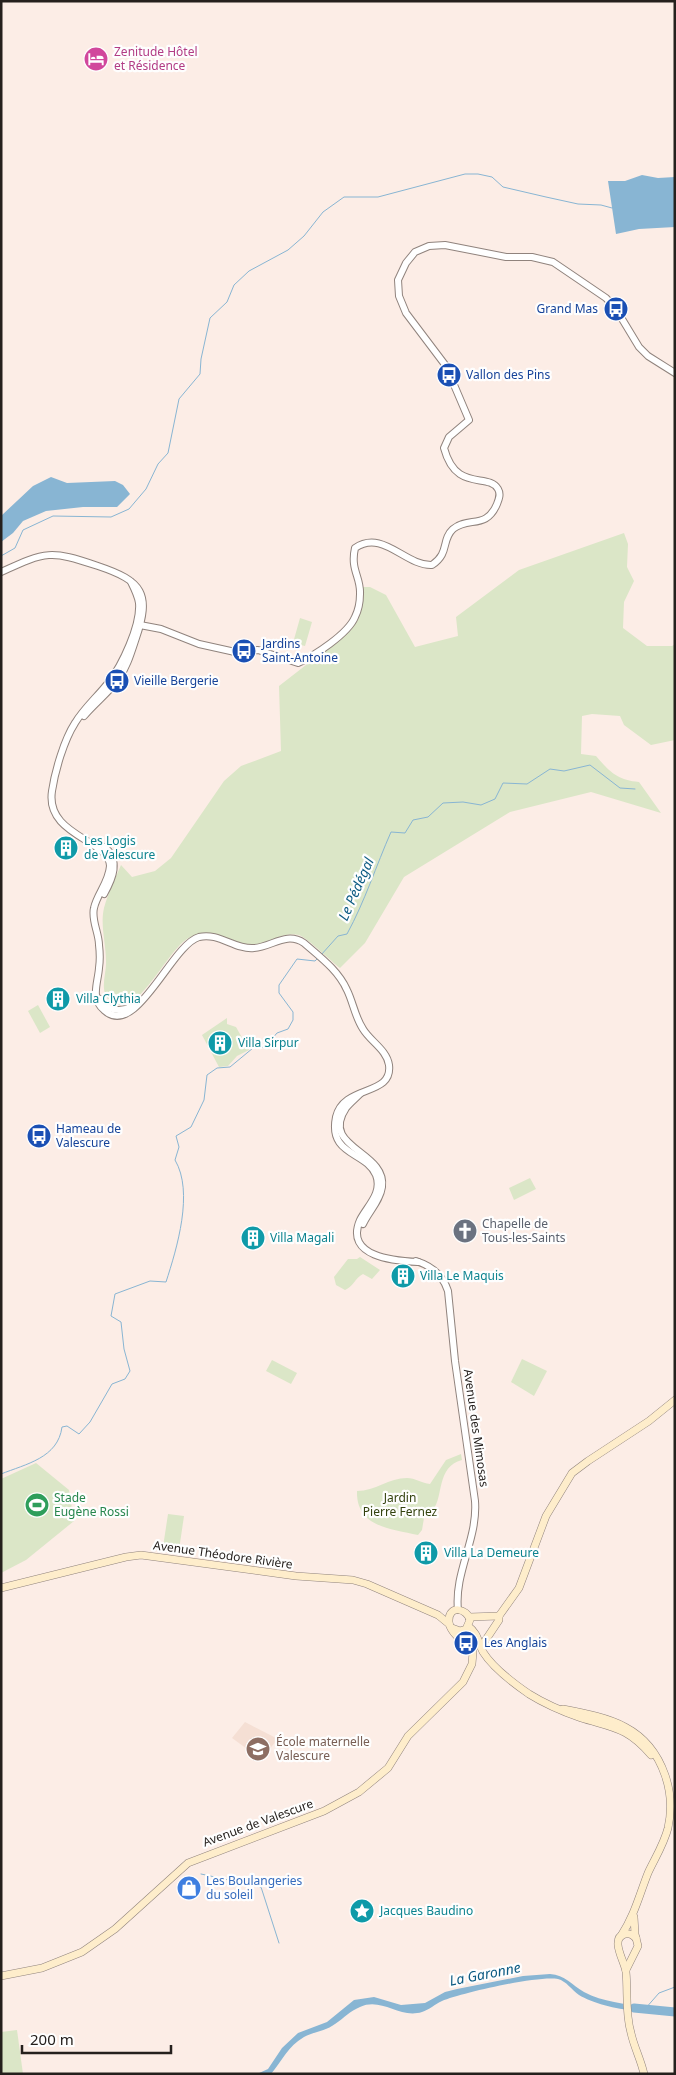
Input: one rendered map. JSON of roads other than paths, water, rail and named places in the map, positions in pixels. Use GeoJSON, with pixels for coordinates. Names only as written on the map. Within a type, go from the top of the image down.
{"type":"FeatureCollection","features":[{"type":"Feature","properties":{"kind":"main road"},"geometry":{"type":"LineString","coordinates":[[481,1647],[499,1620],[499,1616],[519,1588],[546,1516],[572,1474],[588,1461],[650,1422],[675,1400]]}},
{"type":"Feature","properties":{"kind":"main road","name":"Avenue Théodore Rivière"},"geometry":{"type":"LineString","coordinates":[[1,1588],[141,1555],[296,1576],[354,1580],[438,1615],[451,1626]]}},
{"type":"Feature","properties":{"kind":"main road"},"geometry":{"type":"LineString","coordinates":[[454,1611],[451,1626],[458,1637],[466,1643]]}},
{"type":"Feature","properties":{"kind":"main road"},"geometry":{"type":"LineString","coordinates":[[438,1615],[454,1611],[465,1611],[469,1617],[463,1637],[473,1652],[472,1664]]}},
{"type":"Feature","properties":{"kind":"main road"},"geometry":{"type":"LineString","coordinates":[[469,1617],[499,1616]]}},
{"type":"Feature","properties":{"kind":"main road"},"geometry":{"type":"LineString","coordinates":[[451,1626],[457,1631],[466,1628],[474,1631],[489,1659],[511,1681],[529,1694],[563,1710],[611,1720],[631,1730],[657,1755],[671,1796],[668,1828],[647,1876],[634,1915],[617,1944],[626,1971],[627,2016],[631,2034],[643,2070],[649,2074]]}},
{"type":"Feature","properties":{"kind":"main road"},"geometry":{"type":"LineString","coordinates":[[472,1664],[477,1660],[489,1659]]}},
{"type":"Feature","properties":{"kind":"main road","name":"Avenue de Valescure"},"geometry":{"type":"LineString","coordinates":[[1,1976],[42,1968],[82,1952],[115,1929],[188,1863],[324,1811],[359,1792],[388,1768],[408,1736],[463,1682],[472,1664]]}},
{"type":"Feature","properties":{"kind":"main road"},"geometry":{"type":"LineString","coordinates":[[626,1971],[638,1946],[634,1915]]}},
{"type":"Feature","properties":{"kind":"main road"},"geometry":{"type":"LineString","coordinates":[[622,1936],[627,1934],[636,1938]]}},
{"type":"Feature","properties":{"kind":"main road"},"geometry":{"type":"LineString","coordinates":[[620,1951],[628,1954],[634,1952]]}},
{"type":"Feature","properties":{"kind":"street"},"geometry":{"type":"LineString","coordinates":[[139,621],[199,644],[235,652],[258,650],[298,663],[311,657],[348,628],[356,617],[360,593],[352,560],[355,548],[362,544],[382,543],[419,563],[432,565],[444,553],[447,538],[455,528],[481,522],[494,512],[500,497],[498,489],[492,483],[469,479],[457,473],[447,460],[444,448],[449,437],[470,420],[446,366],[406,314],[399,296],[398,280],[406,263],[415,252],[429,246],[446,245],[506,257],[532,256],[554,262],[606,298],[616,309],[643,352],[675,373]]}},
{"type":"Feature","properties":{"kind":"street"},"geometry":{"type":"LineString","coordinates":[[1,572],[32,558],[53,554],[76,558],[123,575],[131,582],[139,602],[139,621],[130,657],[117,681],[78,725],[56,790],[58,807],[67,822],[82,834],[105,847],[111,853],[114,860],[111,880],[99,904],[96,924]]}},
{"type":"Feature","properties":{"kind":"street"},"geometry":{"type":"LineString","coordinates":[[96,924],[93,911],[108,873],[108,856],[100,848],[80,838],[64,824],[54,810],[52,794],[73,726],[86,707],[113,677],[139,621]]}},
{"type":"Feature","properties":{"kind":"street"},"geometry":{"type":"LineString","coordinates":[[122,661],[130,657]]}},
{"type":"Feature","properties":{"kind":"street","name":"Avenue des Mimosas"},"geometry":{"type":"LineString","coordinates":[[96,924],[99,944],[98,978],[95,990],[100,1006],[110,1014],[128,1014],[135,1009],[183,948],[198,938],[214,937],[253,948],[283,939],[298,939],[329,966],[346,988],[361,1027],[385,1054],[389,1067],[387,1077],[380,1085],[347,1098],[342,1104],[335,1126],[336,1134],[343,1147],[370,1167],[377,1179],[376,1193],[359,1223],[360,1243],[364,1249],[375,1256],[418,1262],[436,1272],[446,1284],[448,1291],[454,1353],[476,1520],[458,1586],[454,1611]]}},
{"type":"Feature","properties":{"kind":"water"},"geometry":{"type":"Polygon","coordinates":[[[642,175],[658,178],[675,177],[675,227],[639,229],[616,234],[608,181],[625,181],[642,175]]]}},
{"type":"Feature","properties":{"kind":"water"},"geometry":{"type":"Polygon","coordinates":[[[51,477],[67,483],[115,481],[123,485],[130,494],[117,507],[83,507],[46,511],[23,521],[13,533],[1,542],[1,516],[33,486],[51,477]]]}},
{"type":"Feature","properties":{"kind":"water"},"geometry":{"type":"Polygon","coordinates":[[[550,1974],[564,1978],[591,1996],[645,2009],[620,2009],[602,2004],[579,1995],[561,1980],[548,1978],[518,1982],[465,1994],[442,2001],[425,2011],[414,2013],[406,2013],[383,2006],[368,2005],[353,2010],[324,2030],[308,2035],[298,2041],[289,2049],[271,2074],[257,2074],[268,2069],[282,2048],[298,2033],[327,2022],[354,2000],[374,1997],[401,2005],[425,2003],[445,1992],[457,1989],[523,1976],[550,1974]]]}},
{"type":"Feature","properties":{"kind":"waterway"},"geometry":{"type":"LineString","coordinates":[[1,556],[15,548],[23,530],[53,516],[111,517],[129,509],[146,489],[158,464],[168,453],[179,399],[200,374],[201,359],[210,318],[227,302],[234,285],[249,271],[288,250],[304,236],[323,212],[344,197],[378,197],[465,174],[478,174],[492,177],[503,187],[578,204],[601,205],[612,208]]}},
{"type":"Feature","properties":{"kind":"waterway","name":"Le Pédégal"},"geometry":{"type":"LineString","coordinates":[[321,955],[338,936],[347,934],[391,832],[405,833],[413,820],[428,817],[443,803],[463,802],[481,805],[495,799],[503,783],[527,784],[550,769],[564,771],[590,765],[620,788],[635,789]]}},
{"type":"Feature","properties":{"kind":"waterway","name":"Le Pédégal"},"geometry":{"type":"LineString","coordinates":[[1,1474],[30,1463],[48,1453],[59,1438],[62,1427],[67,1426],[79,1434],[90,1422],[112,1384],[125,1379],[130,1371],[124,1349],[121,1322],[111,1316],[115,1294],[150,1281],[166,1282],[182,1220],[183,1188],[181,1173],[175,1160],[179,1147],[176,1136],[191,1127],[204,1100],[207,1075],[217,1068],[230,1067],[253,1048],[265,1047],[277,1033],[288,1029],[293,1020],[293,1012],[279,993],[279,985],[297,959],[315,961],[318,958]]}},
{"type":"Feature","properties":{"kind":"waterway"},"geometry":{"type":"LineString","coordinates":[[201,1874],[261,1887],[279,1943]]}},
{"type":"Feature","properties":{"kind":"waterway"},"geometry":{"type":"LineString","coordinates":[[645,2009],[659,1993],[675,1987]]}},
{"type":"Feature","properties":{"kind":"waterway","name":"La Garonne"},"geometry":{"type":"LineString","coordinates":[[634,2008],[675,2012]]}},
{"type":"Feature","properties":{"kind":"place","name":"Zenitude Hôtel et Résidence"},"geometry":{"type":"Point","coordinates":[96,59]}},
{"type":"Feature","properties":{"kind":"place","name":"Grand Mas"},"geometry":{"type":"Point","coordinates":[616,309]}},
{"type":"Feature","properties":{"kind":"place","name":"Vallon des Pins"},"geometry":{"type":"Point","coordinates":[449,375]}},
{"type":"Feature","properties":{"kind":"place","name":"Jardins Saint-Antoine"},"geometry":{"type":"Point","coordinates":[244,651]}},
{"type":"Feature","properties":{"kind":"place","name":"Vieille Bergerie"},"geometry":{"type":"Point","coordinates":[117,681]}},
{"type":"Feature","properties":{"kind":"place","name":"Les Logis de Valescure"},"geometry":{"type":"Point","coordinates":[66,848]}},
{"type":"Feature","properties":{"kind":"place","name":"Villa Clythia"},"geometry":{"type":"Point","coordinates":[58,999]}},
{"type":"Feature","properties":{"kind":"place","name":"Villa Sirpur"},"geometry":{"type":"Point","coordinates":[220,1043]}},
{"type":"Feature","properties":{"kind":"place","name":"Hameau de Valescure"},"geometry":{"type":"Point","coordinates":[39,1136]}},
{"type":"Feature","properties":{"kind":"place","name":"Chapelle de Tous-les-Saints"},"geometry":{"type":"Point","coordinates":[465,1231]}},
{"type":"Feature","properties":{"kind":"place","name":"Villa Magali"},"geometry":{"type":"Point","coordinates":[253,1238]}},
{"type":"Feature","properties":{"kind":"place","name":"Villa Le Maquis"},"geometry":{"type":"Point","coordinates":[403,1276]}},
{"type":"Feature","properties":{"kind":"place","name":"Stade Eugène Rossi"},"geometry":{"type":"Point","coordinates":[37,1505]}},
{"type":"Feature","properties":{"kind":"place","name":"Villa La Demeure"},"geometry":{"type":"Point","coordinates":[426,1553]}},
{"type":"Feature","properties":{"kind":"place","name":"Les Anglais"},"geometry":{"type":"Point","coordinates":[466,1643]}},
{"type":"Feature","properties":{"kind":"place","name":"École maternelle Valescure"},"geometry":{"type":"Point","coordinates":[258,1749]}},
{"type":"Feature","properties":{"kind":"place","name":"Les Boulangeries du soleil"},"geometry":{"type":"Point","coordinates":[189,1888]}},
{"type":"Feature","properties":{"kind":"place","name":"Jacques Baudino"},"geometry":{"type":"Point","coordinates":[362,1911]}},
{"type":"Feature","properties":{"kind":"park label","name":"Jardin Pierre Fernez"},"geometry":{"type":"Point","coordinates":[400,1505]}}]}
